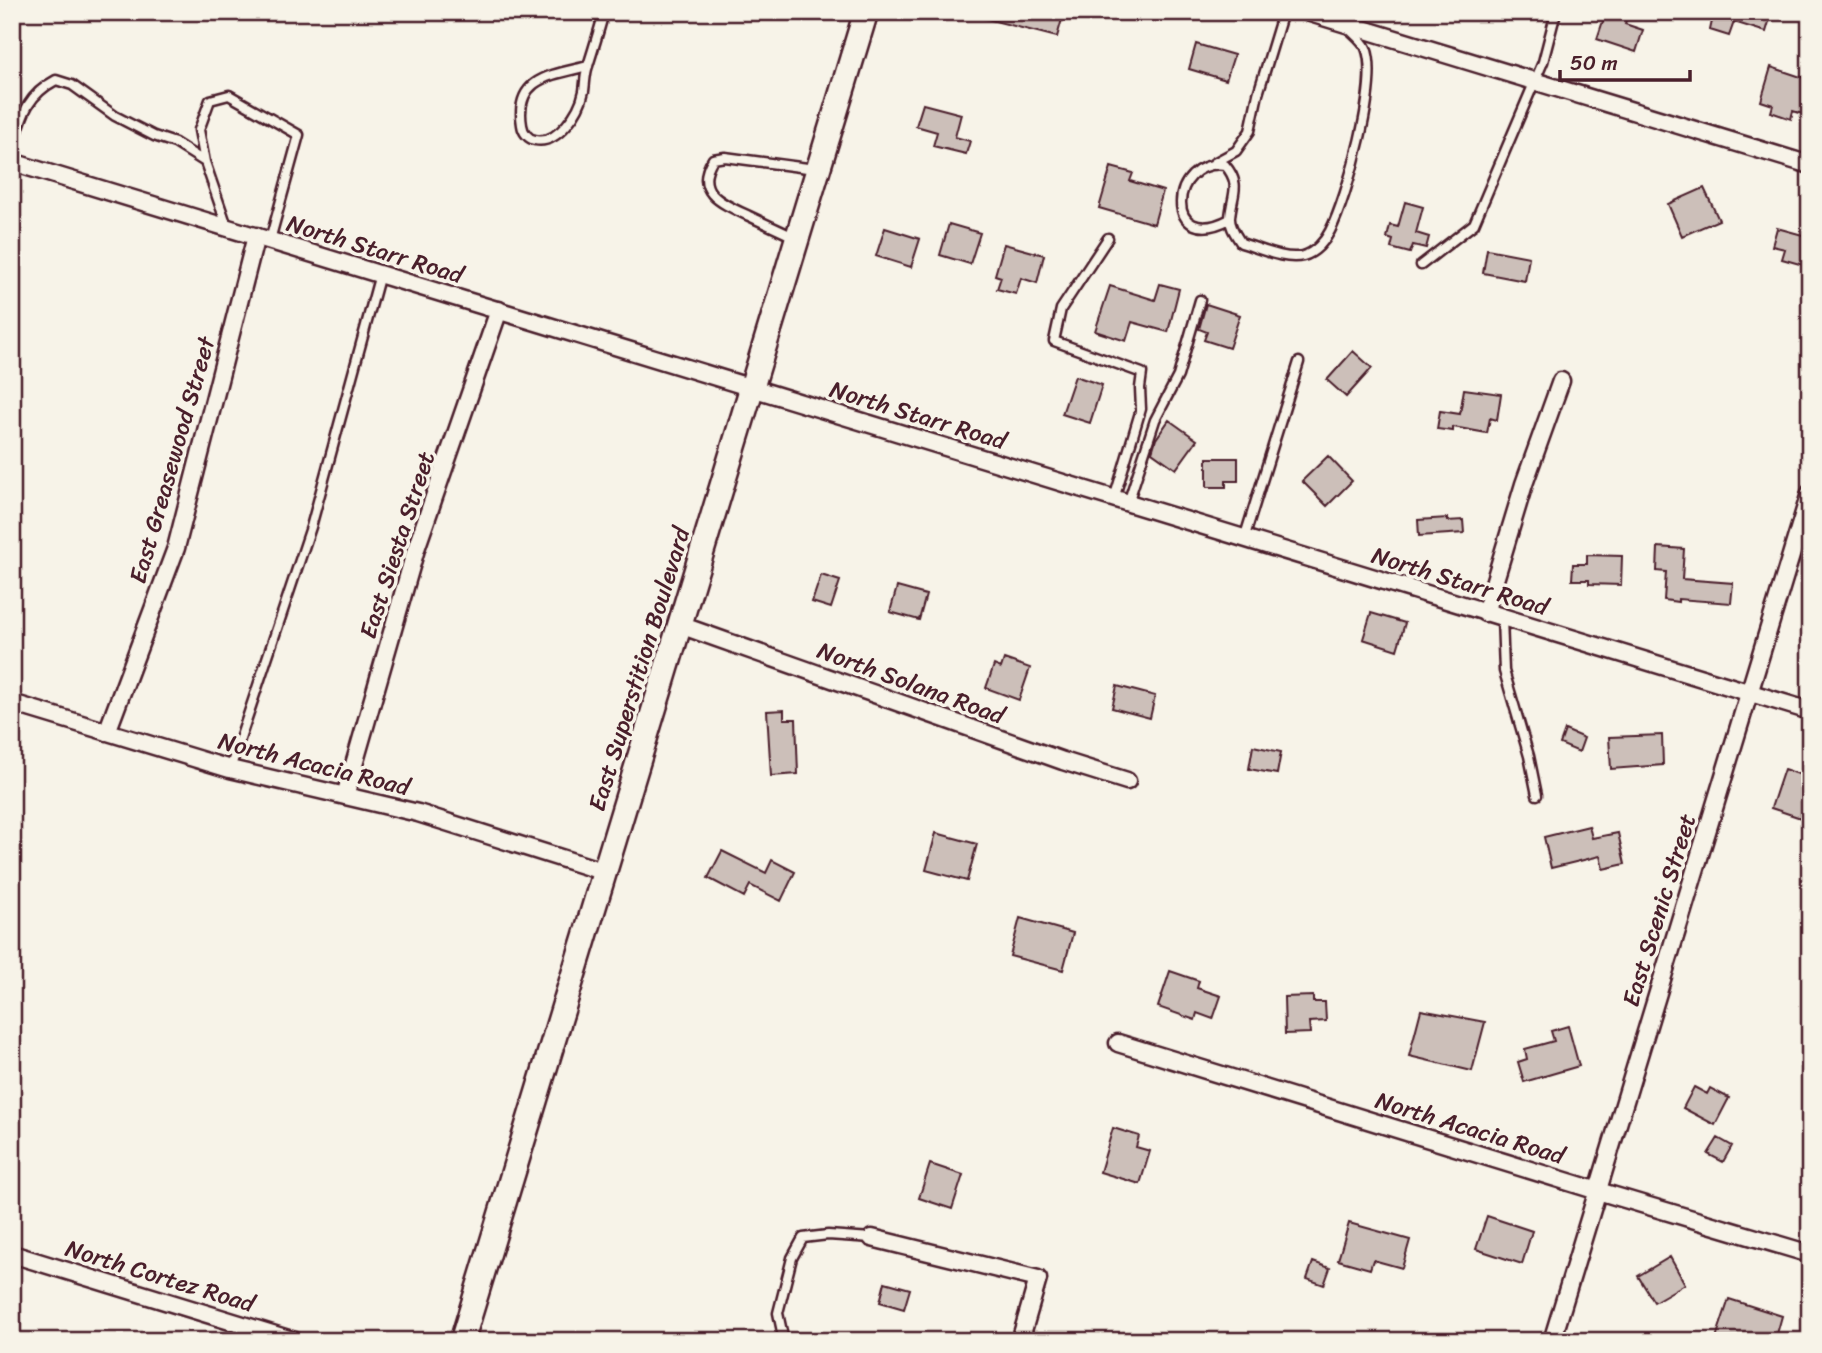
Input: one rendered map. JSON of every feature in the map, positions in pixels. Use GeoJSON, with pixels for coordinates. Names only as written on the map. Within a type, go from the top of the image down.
{"type":"FeatureCollection","features":[{"type":"Feature","properties":{"kind":"main road","name":"East Superstition Boulevard"},"geometry":{"type":"LineString","coordinates":[[462,1341],[866,12]]}},
{"type":"Feature","properties":{"kind":"street"},"geometry":{"type":"LineString","coordinates":[[1307,12],[1810,165]]}},
{"type":"Feature","properties":{"kind":"street","name":"North Starr Road"},"geometry":{"type":"LineString","coordinates":[[12,162],[1810,711]]}},
{"type":"Feature","properties":{"kind":"street","name":"East Greasewood Street"},"geometry":{"type":"LineString","coordinates":[[107,732],[176,548],[263,238]]}},
{"type":"Feature","properties":{"kind":"street","name":"East Siesta Street"},"geometry":{"type":"LineString","coordinates":[[345,796],[416,549],[499,310]]}},
{"type":"Feature","properties":{"kind":"street"},"geometry":{"type":"LineString","coordinates":[[1485,613],[1524,484],[1561,381]]}},
{"type":"Feature","properties":{"kind":"street","name":"East Scenic Street"},"geometry":{"type":"LineString","coordinates":[[1552,1341],[1810,493]]}},
{"type":"Feature","properties":{"kind":"street","name":"North Solana Road"},"geometry":{"type":"LineString","coordinates":[[680,625],[1063,761],[1127,781]]}},
{"type":"Feature","properties":{"kind":"street","name":"North Acacia Road"},"geometry":{"type":"LineString","coordinates":[[12,703],[230,769],[418,813],[605,872]]}},
{"type":"Feature","properties":{"kind":"street","name":"North Acacia Road"},"geometry":{"type":"LineString","coordinates":[[1118,1043],[1810,1254]]}},
{"type":"Feature","properties":{"kind":"street"},"geometry":{"type":"LineString","coordinates":[[872,1238],[1038,1279],[1020,1341]]}},
{"type":"Feature","properties":{"kind":"street","name":"North Cortez Road"},"geometry":{"type":"LineString","coordinates":[[12,1254],[295,1341]]}},
{"type":"Feature","properties":{"kind":"lane"},"geometry":{"type":"LineString","coordinates":[[588,66],[539,79],[531,85],[524,97],[522,119],[527,137],[548,141],[557,135],[580,102],[604,12]]}},
{"type":"Feature","properties":{"kind":"lane"},"geometry":{"type":"LineString","coordinates":[[1230,219],[1213,228],[1194,224],[1184,217],[1180,208],[1180,197],[1186,183],[1194,174],[1236,151],[1250,131],[1258,94],[1283,12]]}},
{"type":"Feature","properties":{"kind":"lane"},"geometry":{"type":"LineString","coordinates":[[1421,265],[1474,224],[1543,62],[1556,12]]}},
{"type":"Feature","properties":{"kind":"lane"},"geometry":{"type":"LineString","coordinates":[[1214,163],[1225,164],[1233,174],[1236,188],[1230,219],[1241,243],[1289,257],[1302,257],[1314,252],[1330,233],[1344,197],[1364,118],[1368,89],[1369,64],[1366,46],[1343,23]]}},
{"type":"Feature","properties":{"kind":"lane"},"geometry":{"type":"LineString","coordinates":[[12,150],[25,108],[39,89],[56,80],[72,85],[115,116],[154,136],[175,143],[205,162]]}},
{"type":"Feature","properties":{"kind":"lane"},"geometry":{"type":"LineString","coordinates":[[228,228],[205,162],[199,130],[210,100],[229,95],[299,135],[263,238]]}},
{"type":"Feature","properties":{"kind":"lane"},"geometry":{"type":"LineString","coordinates":[[797,239],[718,201],[707,185],[706,171],[713,159],[725,157],[818,169]]}},
{"type":"Feature","properties":{"kind":"lane"},"geometry":{"type":"LineString","coordinates":[[1108,238],[1061,309],[1054,341],[1142,373],[1141,410],[1121,501]]}},
{"type":"Feature","properties":{"kind":"lane"},"geometry":{"type":"LineString","coordinates":[[230,769],[311,527],[380,274]]}},
{"type":"Feature","properties":{"kind":"lane"},"geometry":{"type":"LineString","coordinates":[[1121,501],[1155,420],[1178,376],[1200,300]]}},
{"type":"Feature","properties":{"kind":"lane"},"geometry":{"type":"LineString","coordinates":[[1244,539],[1299,362]]}},
{"type":"Feature","properties":{"kind":"lane"},"geometry":{"type":"LineString","coordinates":[[1502,618],[1504,671],[1529,756],[1537,795]]}},
{"type":"Feature","properties":{"kind":"lane"},"geometry":{"type":"LineString","coordinates":[[784,1341],[778,1313],[792,1258],[803,1238],[828,1235],[872,1238]]}},
{"type":"Feature","properties":{"kind":"building"},"geometry":{"type":"Polygon","coordinates":[[[979,12],[1064,12],[1057,37],[979,17],[979,12]]]}},
{"type":"Feature","properties":{"kind":"building"},"geometry":{"type":"Polygon","coordinates":[[[1606,12],[1628,12],[1625,24],[1643,30],[1636,52],[1597,39],[1606,12]]]}},
{"type":"Feature","properties":{"kind":"building"},"geometry":{"type":"Polygon","coordinates":[[[1714,12],[1763,12],[1771,15],[1766,32],[1734,22],[1729,36],[1710,30],[1714,12]]]}},
{"type":"Feature","properties":{"kind":"building"},"geometry":{"type":"Polygon","coordinates":[[[1196,44],[1234,55],[1226,80],[1189,69],[1196,44]]]}},
{"type":"Feature","properties":{"kind":"building"},"geometry":{"type":"Polygon","coordinates":[[[1771,67],[1810,80],[1810,93],[1803,114],[1793,111],[1791,119],[1771,112],[1773,105],[1761,101],[1771,67]]]}},
{"type":"Feature","properties":{"kind":"building"},"geometry":{"type":"Polygon","coordinates":[[[923,104],[961,114],[955,137],[970,141],[966,154],[933,146],[937,132],[916,126],[923,104]]]}},
{"type":"Feature","properties":{"kind":"building"},"geometry":{"type":"Polygon","coordinates":[[[1111,167],[1133,173],[1130,181],[1163,191],[1154,224],[1099,208],[1111,167]]]}},
{"type":"Feature","properties":{"kind":"building"},"geometry":{"type":"Polygon","coordinates":[[[1704,188],[1719,220],[1682,236],[1668,204],[1704,188]]]}},
{"type":"Feature","properties":{"kind":"building"},"geometry":{"type":"Polygon","coordinates":[[[1405,202],[1423,207],[1416,233],[1429,237],[1426,248],[1413,245],[1410,253],[1391,248],[1393,240],[1387,238],[1390,225],[1398,227],[1405,202]]]}},
{"type":"Feature","properties":{"kind":"building"},"geometry":{"type":"Polygon","coordinates":[[[949,224],[980,233],[970,264],[940,255],[949,224]]]}},
{"type":"Feature","properties":{"kind":"building"},"geometry":{"type":"Polygon","coordinates":[[[885,228],[920,239],[911,267],[876,256],[885,228]]]}},
{"type":"Feature","properties":{"kind":"building"},"geometry":{"type":"Polygon","coordinates":[[[1777,228],[1810,237],[1810,267],[1782,259],[1785,249],[1772,246],[1777,228]]]}},
{"type":"Feature","properties":{"kind":"building"},"geometry":{"type":"Polygon","coordinates":[[[1004,244],[1044,255],[1037,283],[1021,278],[1016,294],[997,289],[1001,277],[995,275],[1004,244]]]}},
{"type":"Feature","properties":{"kind":"building"},"geometry":{"type":"Polygon","coordinates":[[[1487,249],[1529,257],[1525,281],[1483,273],[1487,249]]]}},
{"type":"Feature","properties":{"kind":"building"},"geometry":{"type":"Polygon","coordinates":[[[1160,284],[1179,289],[1168,332],[1132,322],[1126,341],[1095,331],[1110,286],[1155,300],[1160,284]]]}},
{"type":"Feature","properties":{"kind":"building"},"geometry":{"type":"Polygon","coordinates":[[[1206,304],[1240,315],[1229,348],[1204,340],[1207,332],[1199,329],[1206,304]]]}},
{"type":"Feature","properties":{"kind":"building"},"geometry":{"type":"Polygon","coordinates":[[[1353,351],[1372,368],[1346,397],[1327,380],[1353,351]]]}},
{"type":"Feature","properties":{"kind":"building"},"geometry":{"type":"Polygon","coordinates":[[[1075,376],[1102,385],[1090,423],[1062,414],[1075,376]]]}},
{"type":"Feature","properties":{"kind":"building"},"geometry":{"type":"Polygon","coordinates":[[[1464,389],[1501,394],[1497,420],[1490,418],[1487,433],[1453,427],[1453,431],[1437,429],[1440,411],[1460,414],[1464,389]]]}},
{"type":"Feature","properties":{"kind":"building"},"geometry":{"type":"Polygon","coordinates":[[[1169,420],[1197,440],[1176,469],[1152,452],[1156,439],[1169,420]]]}},
{"type":"Feature","properties":{"kind":"building"},"geometry":{"type":"Polygon","coordinates":[[[1328,456],[1352,481],[1327,506],[1302,481],[1328,456]]]}},
{"type":"Feature","properties":{"kind":"building"},"geometry":{"type":"Polygon","coordinates":[[[1207,458],[1238,458],[1238,481],[1226,481],[1226,487],[1207,487],[1207,458]]]}},
{"type":"Feature","properties":{"kind":"building"},"geometry":{"type":"Polygon","coordinates":[[[1447,518],[1447,521],[1463,520],[1464,533],[1419,536],[1418,520],[1447,518]]]}},
{"type":"Feature","properties":{"kind":"building"},"geometry":{"type":"Polygon","coordinates":[[[1658,547],[1684,549],[1682,579],[1733,583],[1731,603],[1664,600],[1666,572],[1657,571],[1658,547]]]}},
{"type":"Feature","properties":{"kind":"building"},"geometry":{"type":"Polygon","coordinates":[[[1587,555],[1622,556],[1621,585],[1589,584],[1589,580],[1572,580],[1573,564],[1587,564],[1587,555]]]}},
{"type":"Feature","properties":{"kind":"building"},"geometry":{"type":"Polygon","coordinates":[[[821,575],[840,581],[831,608],[812,602],[821,575]]]}},
{"type":"Feature","properties":{"kind":"building"},"geometry":{"type":"Polygon","coordinates":[[[897,587],[926,595],[919,620],[890,612],[897,587]]]}},
{"type":"Feature","properties":{"kind":"building"},"geometry":{"type":"Polygon","coordinates":[[[1371,613],[1405,623],[1397,650],[1363,639],[1371,613]]]}},
{"type":"Feature","properties":{"kind":"building"},"geometry":{"type":"Polygon","coordinates":[[[1004,659],[1030,668],[1019,700],[986,688],[994,665],[1001,668],[1004,659]]]}},
{"type":"Feature","properties":{"kind":"building"},"geometry":{"type":"Polygon","coordinates":[[[1117,686],[1155,696],[1150,718],[1112,708],[1117,686]]]}},
{"type":"Feature","properties":{"kind":"building"},"geometry":{"type":"Polygon","coordinates":[[[784,710],[784,719],[796,719],[798,774],[771,776],[767,711],[784,710]]]}},
{"type":"Feature","properties":{"kind":"building"},"geometry":{"type":"Polygon","coordinates":[[[1565,730],[1584,738],[1579,752],[1560,744],[1565,730]]]}},
{"type":"Feature","properties":{"kind":"building"},"geometry":{"type":"Polygon","coordinates":[[[1662,735],[1663,765],[1611,769],[1609,737],[1662,735]]]}},
{"type":"Feature","properties":{"kind":"building"},"geometry":{"type":"Polygon","coordinates":[[[1253,746],[1281,752],[1277,774],[1249,769],[1253,746]]]}},
{"type":"Feature","properties":{"kind":"building"},"geometry":{"type":"Polygon","coordinates":[[[1784,769],[1810,778],[1810,821],[1771,808],[1784,769]]]}},
{"type":"Feature","properties":{"kind":"building"},"geometry":{"type":"Polygon","coordinates":[[[1589,826],[1592,838],[1618,833],[1625,864],[1603,869],[1600,856],[1551,868],[1544,837],[1589,826]]]}},
{"type":"Feature","properties":{"kind":"building"},"geometry":{"type":"Polygon","coordinates":[[[936,833],[977,844],[967,881],[926,870],[936,833]]]}},
{"type":"Feature","properties":{"kind":"building"},"geometry":{"type":"Polygon","coordinates":[[[722,851],[766,873],[772,860],[795,872],[781,901],[750,885],[744,897],[708,878],[722,851]]]}},
{"type":"Feature","properties":{"kind":"building"},"geometry":{"type":"Polygon","coordinates":[[[1020,918],[1073,933],[1063,970],[1010,956],[1020,918]]]}},
{"type":"Feature","properties":{"kind":"building"},"geometry":{"type":"Polygon","coordinates":[[[1170,971],[1199,981],[1197,988],[1221,996],[1213,1019],[1197,1013],[1195,1020],[1158,1007],[1170,971]]]}},
{"type":"Feature","properties":{"kind":"building"},"geometry":{"type":"Polygon","coordinates":[[[1313,996],[1313,1002],[1325,1002],[1326,1021],[1309,1022],[1310,1033],[1285,1034],[1284,997],[1313,996]]]}},
{"type":"Feature","properties":{"kind":"building"},"geometry":{"type":"Polygon","coordinates":[[[1421,1010],[1485,1022],[1472,1071],[1409,1056],[1421,1010]]]}},
{"type":"Feature","properties":{"kind":"building"},"geometry":{"type":"Polygon","coordinates":[[[1568,1026],[1579,1066],[1524,1082],[1518,1062],[1527,1059],[1525,1049],[1554,1041],[1551,1031],[1568,1026]]]}},
{"type":"Feature","properties":{"kind":"building"},"geometry":{"type":"Polygon","coordinates":[[[1694,1087],[1707,1094],[1710,1088],[1729,1098],[1715,1125],[1683,1108],[1694,1087]]]}},
{"type":"Feature","properties":{"kind":"building"},"geometry":{"type":"Polygon","coordinates":[[[1113,1128],[1139,1136],[1136,1147],[1150,1151],[1140,1184],[1100,1172],[1113,1128]]]}},
{"type":"Feature","properties":{"kind":"building"},"geometry":{"type":"Polygon","coordinates":[[[1718,1138],[1732,1146],[1723,1162],[1708,1154],[1718,1138]]]}},
{"type":"Feature","properties":{"kind":"building"},"geometry":{"type":"Polygon","coordinates":[[[930,1164],[963,1175],[952,1209],[919,1198],[930,1164]]]}},
{"type":"Feature","properties":{"kind":"building"},"geometry":{"type":"Polygon","coordinates":[[[1487,1216],[1532,1231],[1522,1264],[1476,1249],[1487,1216]]]}},
{"type":"Feature","properties":{"kind":"building"},"geometry":{"type":"Polygon","coordinates":[[[1349,1223],[1410,1240],[1402,1268],[1373,1260],[1370,1269],[1338,1260],[1349,1223]]]}},
{"type":"Feature","properties":{"kind":"building"},"geometry":{"type":"Polygon","coordinates":[[[1670,1257],[1685,1284],[1654,1302],[1638,1276],[1670,1257]]]}},
{"type":"Feature","properties":{"kind":"building"},"geometry":{"type":"Polygon","coordinates":[[[1313,1262],[1330,1268],[1324,1285],[1307,1279],[1313,1262]]]}},
{"type":"Feature","properties":{"kind":"building"},"geometry":{"type":"Polygon","coordinates":[[[885,1282],[910,1289],[904,1309],[880,1302],[885,1282]]]}},
{"type":"Feature","properties":{"kind":"building"},"geometry":{"type":"Polygon","coordinates":[[[1729,1299],[1782,1316],[1775,1341],[1726,1341],[1716,1338],[1729,1299]]]}}]}
